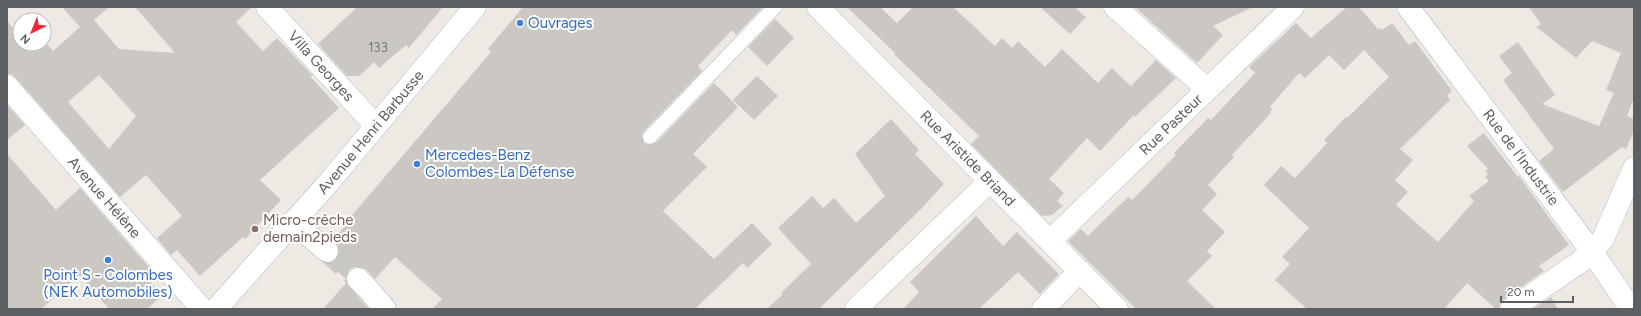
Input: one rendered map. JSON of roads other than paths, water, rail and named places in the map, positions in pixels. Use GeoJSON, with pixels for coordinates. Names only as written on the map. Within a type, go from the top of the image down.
{"type":"FeatureCollection","features":[{"type":"Feature","properties":{"kind":"street","name":"Villa Georges"},"geometry":{"type":"LineString","coordinates":[[267,7],[375,125]]}},
{"type":"Feature","properties":{"kind":"street","name":"Avenue Henri Barbusse"},"geometry":{"type":"LineString","coordinates":[[216,309],[293,222],[475,7]]}},
{"type":"Feature","properties":{"kind":"street","name":"Rue Aristide Briand"},"geometry":{"type":"LineString","coordinates":[[818,7],[1117,309]]}},
{"type":"Feature","properties":{"kind":"street"},"geometry":{"type":"LineString","coordinates":[[1115,7],[1207,89]]}},
{"type":"Feature","properties":{"kind":"street","name":"Rue Pasteur"},"geometry":{"type":"LineString","coordinates":[[1050,241],[1292,7]]}},
{"type":"Feature","properties":{"kind":"street","name":"Rue de l'Industrie"},"geometry":{"type":"LineString","coordinates":[[1408,7],[1592,252],[1631,309]]}},
{"type":"Feature","properties":{"kind":"street","name":"Avenue Hélène"},"geometry":{"type":"LineString","coordinates":[[7,86],[202,309]]}},
{"type":"Feature","properties":{"kind":"street"},"geometry":{"type":"LineString","coordinates":[[1511,309],[1580,262],[1592,252],[1603,239],[1634,168]]}},
{"type":"Feature","properties":{"kind":"street"},"geometry":{"type":"LineString","coordinates":[[856,309],[990,181]]}},
{"type":"Feature","properties":{"kind":"street"},"geometry":{"type":"LineString","coordinates":[[293,222],[326,252]]}},
{"type":"Feature","properties":{"kind":"street"},"geometry":{"type":"LineString","coordinates":[[1043,309],[1080,271]]}},
{"type":"Feature","properties":{"kind":"street"},"geometry":{"type":"LineString","coordinates":[[358,280],[385,309]]}},
{"type":"Feature","properties":{"kind":"lane"},"geometry":{"type":"LineString","coordinates":[[650,137],[775,7]]}},
{"type":"Feature","properties":{"kind":"tunnel"},"geometry":{"type":"LineString","coordinates":[[327,251],[358,279]]}},
{"type":"Feature","properties":{"kind":"place","name":"Ouvrages"},"geometry":{"type":"Point","coordinates":[520,23]}},
{"type":"Feature","properties":{"kind":"place","name":"Mercedes-Benz Colombes-La Défense"},"geometry":{"type":"Point","coordinates":[417,164]}},
{"type":"Feature","properties":{"kind":"place","name":"Micro-crèche demain2pieds"},"geometry":{"type":"Point","coordinates":[255,229]}},
{"type":"Feature","properties":{"kind":"place","name":"Point S - Colombes (NEK Automobiles)"},"geometry":{"type":"Point","coordinates":[108,260]}}]}
